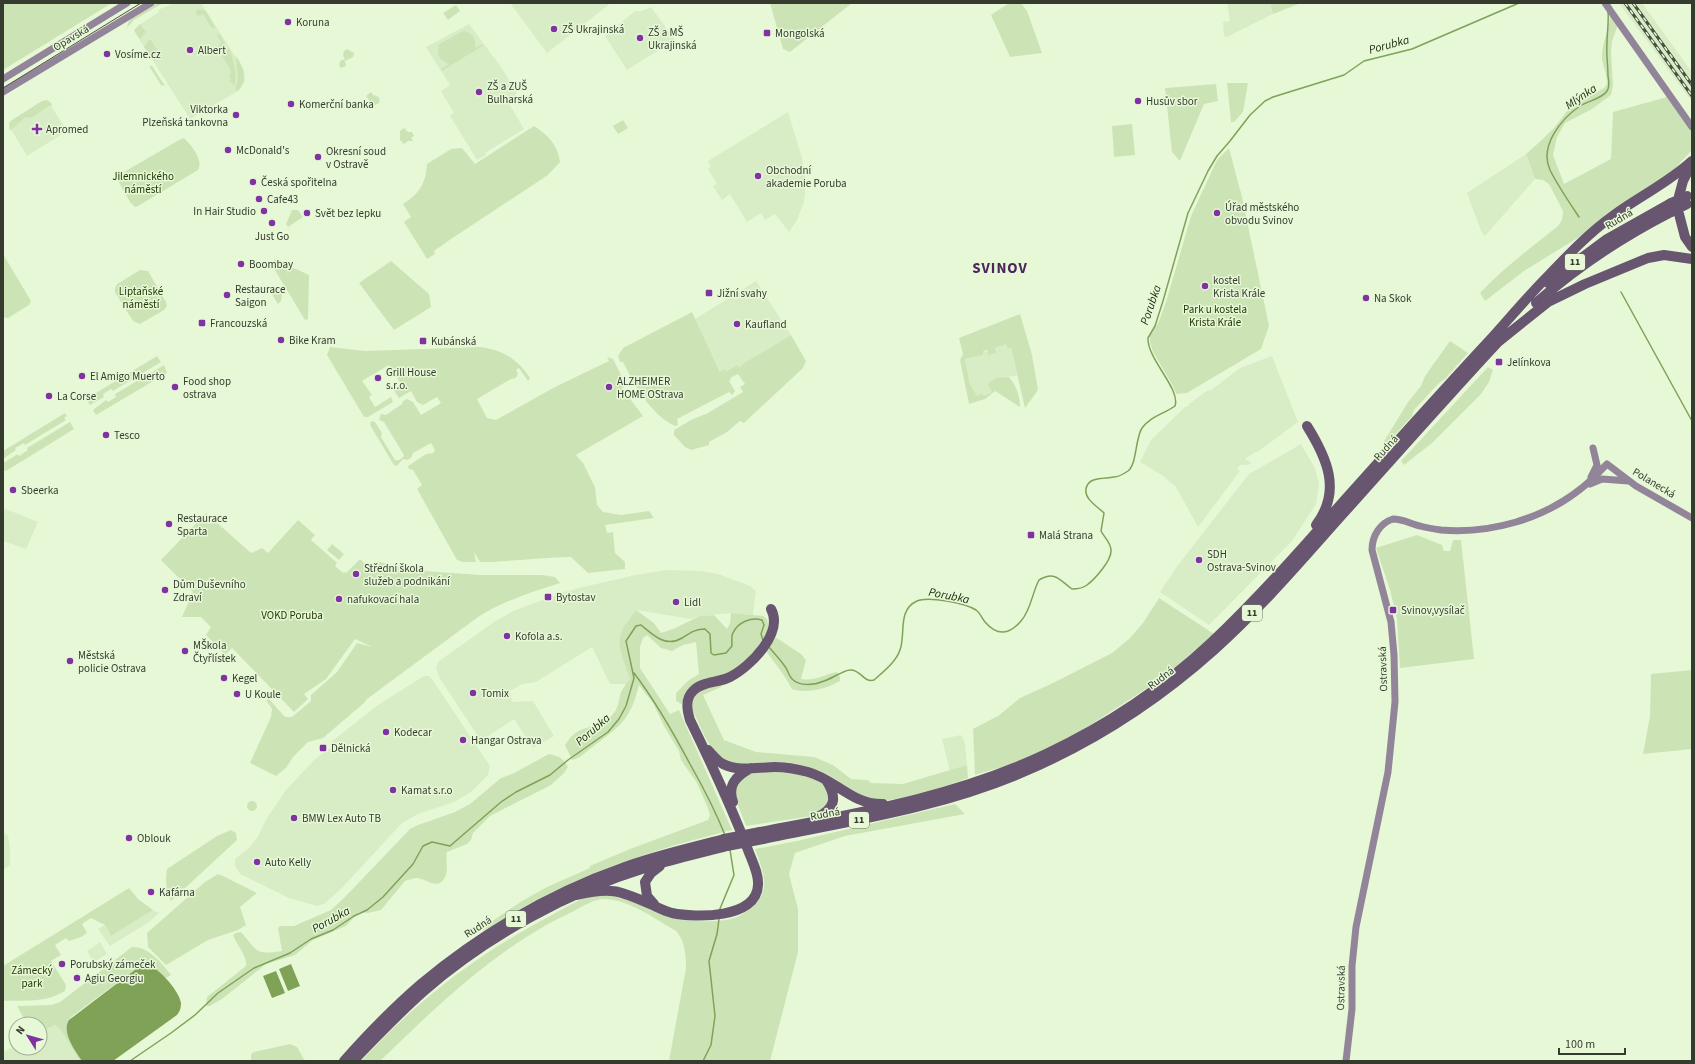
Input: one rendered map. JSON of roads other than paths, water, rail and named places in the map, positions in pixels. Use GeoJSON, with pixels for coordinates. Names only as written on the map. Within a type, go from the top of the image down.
{"type":"FeatureCollection","features":[{"type":"Feature","properties":{"kind":"highway"},"geometry":{"type":"LineString","coordinates":[[1687,198],[1683,181],[1692,163]]}},
{"type":"Feature","properties":{"kind":"highway"},"geometry":{"type":"LineString","coordinates":[[1495,339],[1547,276],[1591,233],[1615,214],[1670,180],[1692,163]]}},
{"type":"Feature","properties":{"kind":"highway","name":"Rudná"},"geometry":{"type":"LineString","coordinates":[[1495,339],[1533,296],[1574,262],[1626,228],[1673,210],[1687,198]]}},
{"type":"Feature","properties":{"kind":"highway"},"geometry":{"type":"LineString","coordinates":[[1673,210],[1685,237],[1692,247]]}},
{"type":"Feature","properties":{"kind":"highway"},"geometry":{"type":"LineString","coordinates":[[1495,339],[1557,297],[1639,260],[1656,256],[1673,255],[1692,259]]}},
{"type":"Feature","properties":{"kind":"highway","name":"11"},"geometry":{"type":"LineString","coordinates":[[1467,370],[1495,339]]}},
{"type":"Feature","properties":{"kind":"highway","name":"Rudná"},"geometry":{"type":"LineString","coordinates":[[983,784],[1061,747],[1098,726],[1146,695],[1210,643],[1252,602],[1467,370]]}},
{"type":"Feature","properties":{"kind":"highway","name":"Rudná"},"geometry":{"type":"LineString","coordinates":[[762,835],[899,812],[983,784],[1048,761],[1103,732],[1145,705],[1197,665],[1236,629],[1285,578],[1467,370]]}},
{"type":"Feature","properties":{"kind":"highway"},"geometry":{"type":"LineString","coordinates":[[1306,544],[1309,536],[1321,519],[1329,499],[1330,487],[1327,462],[1307,426]]}},
{"type":"Feature","properties":{"kind":"highway"},"geometry":{"type":"LineString","coordinates":[[577,895],[593,891],[612,890],[627,894],[672,912],[706,915],[728,912],[749,903],[757,891],[758,879],[739,827],[689,715],[687,705],[690,695],[699,686],[725,680],[735,675],[748,665],[771,635],[774,620],[771,609]]}},
{"type":"Feature","properties":{"kind":"highway"},"geometry":{"type":"LineString","coordinates":[[702,744],[716,759],[725,765],[734,768],[774,767],[796,769],[812,773],[853,797],[868,803],[882,804],[920,799]]}},
{"type":"Feature","properties":{"kind":"highway"},"geometry":{"type":"LineString","coordinates":[[716,776],[751,768]]}},
{"type":"Feature","properties":{"kind":"highway"},"geometry":{"type":"LineString","coordinates":[[739,827],[731,797],[731,787],[736,778],[751,768]]}},
{"type":"Feature","properties":{"kind":"highway"},"geometry":{"type":"LineString","coordinates":[[805,823],[825,813],[831,805],[833,792],[826,780]]}},
{"type":"Feature","properties":{"kind":"highway","name":"Rudná"},"geometry":{"type":"LineString","coordinates":[[762,835],[805,823],[956,793]]}},
{"type":"Feature","properties":{"kind":"highway","name":"11"},"geometry":{"type":"LineString","coordinates":[[726,843],[762,835]]}},
{"type":"Feature","properties":{"kind":"highway","name":"Rudná"},"geometry":{"type":"LineString","coordinates":[[353,1061],[425,990],[452,969],[510,930],[577,895],[627,874],[726,843]]}},
{"type":"Feature","properties":{"kind":"highway","name":"Rudná"},"geometry":{"type":"LineString","coordinates":[[344,1061],[387,1015],[421,985],[448,963],[506,924],[575,888],[624,867],[667,854],[726,843]]}},
{"type":"Feature","properties":{"kind":"highway"},"geometry":{"type":"LineString","coordinates":[[656,906],[647,896],[645,882],[653,870],[669,861]]}},
{"type":"Feature","properties":{"kind":"street","name":"Opavská"},"geometry":{"type":"LineString","coordinates":[[3,79],[127,3]]}},
{"type":"Feature","properties":{"kind":"street","name":"Opavská"},"geometry":{"type":"LineString","coordinates":[[3,92],[151,3]]}},
{"type":"Feature","properties":{"kind":"street"},"geometry":{"type":"LineString","coordinates":[[1605,3],[1692,127]]}},
{"type":"Feature","properties":{"kind":"street"},"geometry":{"type":"LineString","coordinates":[[1584,487],[1594,472],[1596,465],[1593,448]]}},
{"type":"Feature","properties":{"kind":"street","name":"Ostravská"},"geometry":{"type":"LineString","coordinates":[[1346,1061],[1352,1009],[1352,966],[1356,927],[1388,772],[1395,702],[1392,627],[1373,554],[1372,546],[1374,538],[1384,523],[1395,519],[1422,527],[1441,530],[1471,530],[1500,526],[1528,518],[1546,510],[1584,487],[1607,464]]}},
{"type":"Feature","properties":{"kind":"street","name":"Polanecká"},"geometry":{"type":"LineString","coordinates":[[1607,464],[1629,481],[1692,518]]}},
{"type":"Feature","properties":{"kind":"street"},"geometry":{"type":"LineString","coordinates":[[1584,487],[1602,479],[1629,481]]}},
{"type":"Feature","properties":{"kind":"waterway","name":"Porubka"},"geometry":{"type":"LineString","coordinates":[[768,646],[780,659],[795,682],[803,684],[816,684],[844,671],[850,670],[854,670],[867,680],[874,680],[896,659],[902,644],[904,616],[911,605],[917,601],[929,599],[971,607],[980,614],[990,627],[998,632],[1003,632],[1012,629],[1024,617],[1039,580],[1045,577],[1054,576],[1072,589],[1082,588],[1090,582],[1106,564],[1111,554],[1111,547],[1101,531],[1104,513],[1087,496],[1087,485],[1093,480],[1116,477],[1128,471],[1131,468],[1135,457],[1138,438],[1142,428],[1153,418],[1175,406],[1176,399],[1173,391],[1153,355],[1149,346],[1148,338],[1155,326],[1188,213],[1208,171],[1217,156],[1250,115],[1265,101],[1273,97],[1344,75],[1364,61],[1412,49],[1519,3]]}},
{"type":"Feature","properties":{"kind":"waterway","name":"Mlýnka"},"geometry":{"type":"LineString","coordinates":[[1579,217],[1550,170],[1547,161],[1547,152],[1554,134],[1566,118],[1580,106],[1602,96],[1608,90],[1608,12]]}},
{"type":"Feature","properties":{"kind":"waterway","name":"Mlýnka"},"geometry":{"type":"LineString","coordinates":[[1621,292],[1692,421]]}},
{"type":"Feature","properties":{"kind":"waterway","name":"Porubka"},"geometry":{"type":"LineString","coordinates":[[130,1061],[171,1033],[195,1015],[218,993],[254,968],[290,953],[311,939],[333,930],[354,916],[367,910],[383,897],[413,864],[423,846],[432,842],[450,846],[501,802],[516,792],[550,775],[568,760],[608,732],[619,719],[626,706],[634,678],[626,641],[636,626],[641,625],[660,639],[671,642],[695,631],[705,629],[710,634],[711,653],[714,655],[726,653],[732,646],[732,634],[741,623],[758,619],[762,620],[764,625],[761,634],[763,640]]}},
{"type":"Feature","properties":{"kind":"waterway"},"geometry":{"type":"LineString","coordinates":[[634,673],[657,706],[677,740],[709,799],[725,835]]}},
{"type":"Feature","properties":{"kind":"waterway"},"geometry":{"type":"LineString","coordinates":[[719,911],[734,875],[730,850]]}},
{"type":"Feature","properties":{"kind":"waterway"},"geometry":{"type":"LineString","coordinates":[[703,1061],[711,1045],[715,1016],[709,961],[717,934],[719,919]]}},
{"type":"Feature","properties":{"kind":"tram line"},"geometry":{"type":"LineString","coordinates":[[3,88],[141,3]]}},
{"type":"Feature","properties":{"kind":"railway"},"geometry":{"type":"LineString","coordinates":[[1625,3],[1692,96]]}},
{"type":"Feature","properties":{"kind":"railway"},"geometry":{"type":"LineString","coordinates":[[1633,3],[1692,85]]}},
{"type":"Feature","properties":{"kind":"place","name":"Koruna"},"geometry":{"type":"Point","coordinates":[288,22]}},
{"type":"Feature","properties":{"kind":"place","name":"ZŠ Ukrajinská"},"geometry":{"type":"Point","coordinates":[554,29]}},
{"type":"Feature","properties":{"kind":"place","name":"Mongolská"},"geometry":{"type":"Point","coordinates":[767,33]}},
{"type":"Feature","properties":{"kind":"place","name":"ZŠ a MŠ Ukrajinská"},"geometry":{"type":"Point","coordinates":[640,38]}},
{"type":"Feature","properties":{"kind":"place","name":"Albert"},"geometry":{"type":"Point","coordinates":[190,50]}},
{"type":"Feature","properties":{"kind":"place","name":"Vosíme.cz"},"geometry":{"type":"Point","coordinates":[107,54]}},
{"type":"Feature","properties":{"kind":"place","name":"ZŠ a ZUŠ Bulharská"},"geometry":{"type":"Point","coordinates":[479,92]}},
{"type":"Feature","properties":{"kind":"place","name":"Husův sbor"},"geometry":{"type":"Point","coordinates":[1138,101]}},
{"type":"Feature","properties":{"kind":"place","name":"Komerční banka"},"geometry":{"type":"Point","coordinates":[291,104]}},
{"type":"Feature","properties":{"kind":"place","name":"Viktorka Plzeňská tankovna"},"geometry":{"type":"Point","coordinates":[236,115]}},
{"type":"Feature","properties":{"kind":"place","name":"Apromed"},"geometry":{"type":"Point","coordinates":[37,129]}},
{"type":"Feature","properties":{"kind":"place","name":"McDonald's"},"geometry":{"type":"Point","coordinates":[228,150]}},
{"type":"Feature","properties":{"kind":"place","name":"Okresní soud v Ostravě"},"geometry":{"type":"Point","coordinates":[318,157]}},
{"type":"Feature","properties":{"kind":"place","name":"Obchodní akademie Poruba"},"geometry":{"type":"Point","coordinates":[758,176]}},
{"type":"Feature","properties":{"kind":"place","name":"Česká spořitelna"},"geometry":{"type":"Point","coordinates":[253,182]}},
{"type":"Feature","properties":{"kind":"place","name":"Cafe43"},"geometry":{"type":"Point","coordinates":[259,199]}},
{"type":"Feature","properties":{"kind":"place","name":"In Hair Studio"},"geometry":{"type":"Point","coordinates":[264,211]}},
{"type":"Feature","properties":{"kind":"place","name":"Svět bez lepku"},"geometry":{"type":"Point","coordinates":[307,213]}},
{"type":"Feature","properties":{"kind":"place","name":"Úřad městského obvodu Svinov"},"geometry":{"type":"Point","coordinates":[1217,213]}},
{"type":"Feature","properties":{"kind":"place","name":"Just Go"},"geometry":{"type":"Point","coordinates":[272,223]}},
{"type":"Feature","properties":{"kind":"place","name":"Boombay"},"geometry":{"type":"Point","coordinates":[241,264]}},
{"type":"Feature","properties":{"kind":"place","name":"kostel Krista Krále"},"geometry":{"type":"Point","coordinates":[1205,286]}},
{"type":"Feature","properties":{"kind":"place","name":"Jižní svahy"},"geometry":{"type":"Point","coordinates":[709,293]}},
{"type":"Feature","properties":{"kind":"place","name":"Restaurace Saigon"},"geometry":{"type":"Point","coordinates":[227,295]}},
{"type":"Feature","properties":{"kind":"place","name":"Na Skok"},"geometry":{"type":"Point","coordinates":[1366,298]}},
{"type":"Feature","properties":{"kind":"place","name":"Francouzská"},"geometry":{"type":"Point","coordinates":[202,323]}},
{"type":"Feature","properties":{"kind":"place","name":"Kaufland"},"geometry":{"type":"Point","coordinates":[737,324]}},
{"type":"Feature","properties":{"kind":"place","name":"Bike Kram"},"geometry":{"type":"Point","coordinates":[281,340]}},
{"type":"Feature","properties":{"kind":"place","name":"Kubánská"},"geometry":{"type":"Point","coordinates":[423,341]}},
{"type":"Feature","properties":{"kind":"place","name":"Jelínkova"},"geometry":{"type":"Point","coordinates":[1499,362]}},
{"type":"Feature","properties":{"kind":"place","name":"El Amigo Muerto"},"geometry":{"type":"Point","coordinates":[82,376]}},
{"type":"Feature","properties":{"kind":"place","name":"Grill House s.r.o."},"geometry":{"type":"Point","coordinates":[378,378]}},
{"type":"Feature","properties":{"kind":"place","name":"Food shop ostrava"},"geometry":{"type":"Point","coordinates":[175,387]}},
{"type":"Feature","properties":{"kind":"place","name":"ALZHEIMER HOME OStrava"},"geometry":{"type":"Point","coordinates":[609,387]}},
{"type":"Feature","properties":{"kind":"place","name":"La Corse"},"geometry":{"type":"Point","coordinates":[49,396]}},
{"type":"Feature","properties":{"kind":"place","name":"Tesco"},"geometry":{"type":"Point","coordinates":[106,435]}},
{"type":"Feature","properties":{"kind":"place","name":"Sbeerka"},"geometry":{"type":"Point","coordinates":[13,490]}},
{"type":"Feature","properties":{"kind":"place","name":"Restaurace Sparta"},"geometry":{"type":"Point","coordinates":[169,524]}},
{"type":"Feature","properties":{"kind":"place","name":"Malá Strana"},"geometry":{"type":"Point","coordinates":[1031,535]}},
{"type":"Feature","properties":{"kind":"place","name":"SDH Ostrava-Svinov"},"geometry":{"type":"Point","coordinates":[1199,560]}},
{"type":"Feature","properties":{"kind":"place","name":"Střední škola služeb a podnikání"},"geometry":{"type":"Point","coordinates":[356,574]}},
{"type":"Feature","properties":{"kind":"place","name":"Dům Duševního Zdraví"},"geometry":{"type":"Point","coordinates":[165,590]}},
{"type":"Feature","properties":{"kind":"place","name":"Bytostav"},"geometry":{"type":"Point","coordinates":[548,597]}},
{"type":"Feature","properties":{"kind":"place","name":"nafukovací hala"},"geometry":{"type":"Point","coordinates":[339,599]}},
{"type":"Feature","properties":{"kind":"place","name":"Lidl"},"geometry":{"type":"Point","coordinates":[676,602]}},
{"type":"Feature","properties":{"kind":"place","name":"Svinov,vysílač"},"geometry":{"type":"Point","coordinates":[1393,610]}},
{"type":"Feature","properties":{"kind":"place","name":"Kofola a.s."},"geometry":{"type":"Point","coordinates":[507,636]}},
{"type":"Feature","properties":{"kind":"place","name":"MŠkola Čtyřlístek"},"geometry":{"type":"Point","coordinates":[185,651]}},
{"type":"Feature","properties":{"kind":"place","name":"Městská policie Ostrava"},"geometry":{"type":"Point","coordinates":[70,661]}},
{"type":"Feature","properties":{"kind":"place","name":"Kegel"},"geometry":{"type":"Point","coordinates":[224,678]}},
{"type":"Feature","properties":{"kind":"place","name":"Tomix"},"geometry":{"type":"Point","coordinates":[473,693]}},
{"type":"Feature","properties":{"kind":"place","name":"U Koule"},"geometry":{"type":"Point","coordinates":[237,694]}},
{"type":"Feature","properties":{"kind":"place","name":"Kodecar"},"geometry":{"type":"Point","coordinates":[386,732]}},
{"type":"Feature","properties":{"kind":"place","name":"Hangar Ostrava"},"geometry":{"type":"Point","coordinates":[463,740]}},
{"type":"Feature","properties":{"kind":"place","name":"Dělnická"},"geometry":{"type":"Point","coordinates":[323,748]}},
{"type":"Feature","properties":{"kind":"place","name":"Kamat s.r.o"},"geometry":{"type":"Point","coordinates":[393,790]}},
{"type":"Feature","properties":{"kind":"place","name":"BMW Lex Auto TB"},"geometry":{"type":"Point","coordinates":[294,818]}},
{"type":"Feature","properties":{"kind":"place","name":"Oblouk"},"geometry":{"type":"Point","coordinates":[129,838]}},
{"type":"Feature","properties":{"kind":"place","name":"Auto Kelly"},"geometry":{"type":"Point","coordinates":[257,862]}},
{"type":"Feature","properties":{"kind":"place","name":"Kafárna"},"geometry":{"type":"Point","coordinates":[151,892]}},
{"type":"Feature","properties":{"kind":"place","name":"Porubský zámeček"},"geometry":{"type":"Point","coordinates":[62,964]}},
{"type":"Feature","properties":{"kind":"place","name":"Agiu Georgiu"},"geometry":{"type":"Point","coordinates":[77,978]}},
{"type":"Feature","properties":{"kind":"district","name":"SVINOV"},"geometry":{"type":"Point","coordinates":[1000,268]}},
{"type":"Feature","properties":{"kind":"park label","name":"Jilemnického náměstí"},"geometry":{"type":"Point","coordinates":[143,182]}},
{"type":"Feature","properties":{"kind":"park label","name":"Liptaňské náměstí"},"geometry":{"type":"Point","coordinates":[141,297]}},
{"type":"Feature","properties":{"kind":"park label","name":"Park u kostela Krista Krále"},"geometry":{"type":"Point","coordinates":[1215,315]}},
{"type":"Feature","properties":{"kind":"park label","name":"VOKD Poruba"},"geometry":{"type":"Point","coordinates":[292,615]}},
{"type":"Feature","properties":{"kind":"park label","name":"Zámecký park"},"geometry":{"type":"Point","coordinates":[32,976]}}]}
